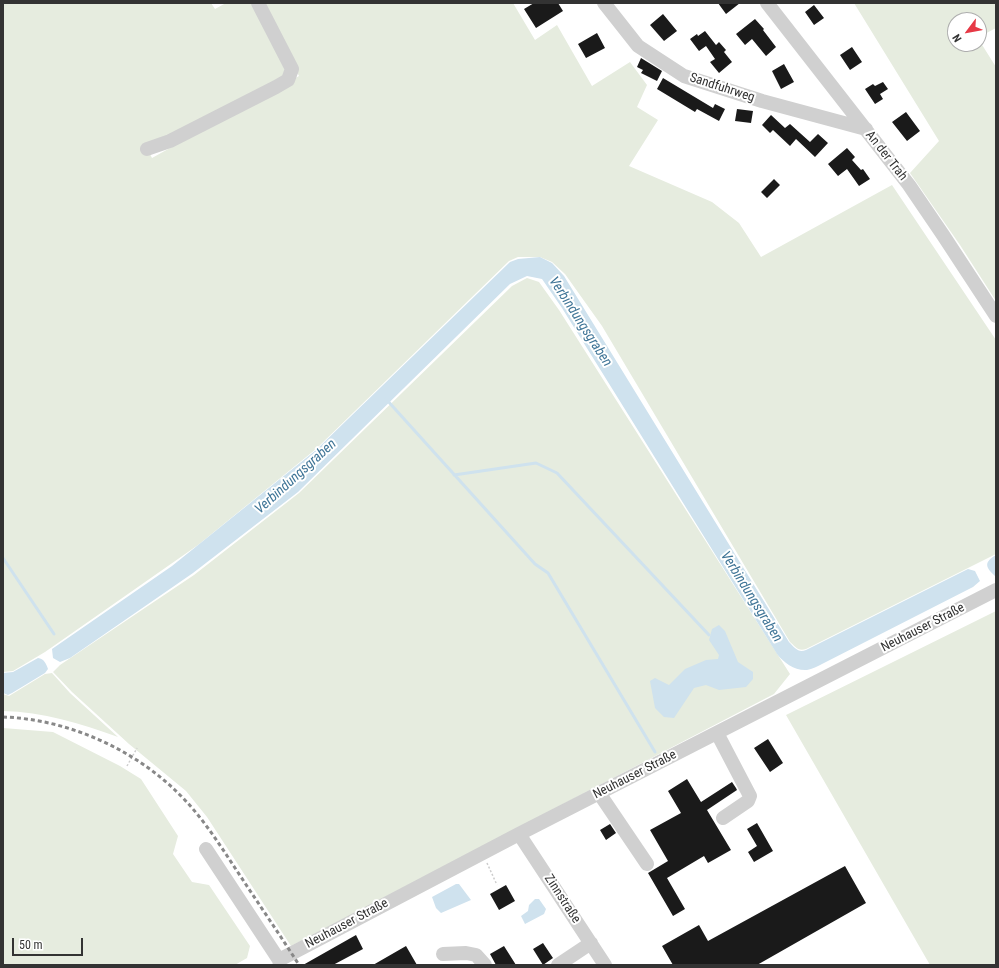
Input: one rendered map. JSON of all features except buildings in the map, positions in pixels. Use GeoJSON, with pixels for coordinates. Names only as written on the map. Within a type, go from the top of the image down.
{"type":"FeatureCollection","features":[{"type":"Feature","properties":{"kind":"street"},"geometry":{"type":"LineString","coordinates":[[147,149],[170,141],[288,80],[292,69],[258,3]]}},
{"type":"Feature","properties":{"kind":"street","name":"Sandfuhrweg"},"geometry":{"type":"LineString","coordinates":[[604,3],[638,46],[684,76],[762,101],[866,129]]}},
{"type":"Feature","properties":{"kind":"street","name":"An der Trah"},"geometry":{"type":"LineString","coordinates":[[767,3],[909,185],[996,316]]}},
{"type":"Feature","properties":{"kind":"street","name":"Neuhauser Straße"},"geometry":{"type":"LineString","coordinates":[[280,962],[484,852],[996,590]]}},
{"type":"Feature","properties":{"kind":"street"},"geometry":{"type":"LineString","coordinates":[[717,733],[750,796],[748,801],[723,818]]}},
{"type":"Feature","properties":{"kind":"street"},"geometry":{"type":"LineString","coordinates":[[599,793],[646,864]]}},
{"type":"Feature","properties":{"kind":"street","name":"Zinnstraße"},"geometry":{"type":"LineString","coordinates":[[519,834],[605,965]]}},
{"type":"Feature","properties":{"kind":"street"},"geometry":{"type":"LineString","coordinates":[[206,849],[280,962]]}},
{"type":"Feature","properties":{"kind":"street"},"geometry":{"type":"LineString","coordinates":[[558,965],[591,943]]}},
{"type":"Feature","properties":{"kind":"street"},"geometry":{"type":"LineString","coordinates":[[443,954],[466,953],[476,955],[485,965]]}},
{"type":"Feature","properties":{"kind":"path"},"geometry":{"type":"LineString","coordinates":[[127,766],[137,748]]}},
{"type":"Feature","properties":{"kind":"path"},"geometry":{"type":"LineString","coordinates":[[484,852],[497,885]]}},
{"type":"Feature","properties":{"kind":"shaded area"},"geometry":{"type":"Polygon","coordinates":[[[3,3],[211,3],[215,9],[226,3],[255,3],[288,69],[285,76],[146,146],[152,158],[299,76],[261,3],[513,3],[535,40],[557,25],[592,86],[630,62],[647,85],[637,107],[658,120],[629,166],[712,202],[739,223],[761,257],[892,185],[996,340],[996,554],[806,649],[801,650],[797,648],[790,642],[602,326],[565,274],[552,262],[540,257],[518,257],[509,261],[316,449],[198,545],[45,652],[13,671],[3,672],[3,3]]]}},
{"type":"Feature","properties":{"kind":"shaded area"},"geometry":{"type":"Polygon","coordinates":[[[854,3],[996,3],[996,28],[987,33],[987,12],[947,12],[947,52],[987,52],[996,67],[996,301],[960,245],[910,173],[939,141],[854,3]]]}},
{"type":"Feature","properties":{"kind":"shaded area"},"geometry":{"type":"Polygon","coordinates":[[[527,278],[539,282],[559,310],[790,674],[774,694],[291,946],[207,817],[186,791],[129,744],[72,692],[53,672],[60,665],[194,575],[299,493],[512,286],[527,278]]]}},
{"type":"Feature","properties":{"kind":"shaded area"},"geometry":{"type":"Polygon","coordinates":[[[996,611],[996,965],[930,965],[786,715],[996,611]]]}},
{"type":"Feature","properties":{"kind":"shaded area"},"geometry":{"type":"Polygon","coordinates":[[[52,673],[70,693],[118,737],[61,719],[3,711],[3,694],[9,696],[45,674],[52,673]]]}},
{"type":"Feature","properties":{"kind":"shaded area"},"geometry":{"type":"Polygon","coordinates":[[[3,728],[53,732],[120,766],[141,779],[178,836],[173,854],[192,882],[209,885],[250,946],[247,958],[235,965],[3,965],[3,728]]]}},
{"type":"Feature","properties":{"kind":"water","name":"Verbindungsgraben"},"geometry":{"type":"Polygon","coordinates":[[[540,257],[552,263],[564,276],[789,642],[797,649],[801,651],[806,650],[968,569],[975,571],[980,581],[973,587],[815,667],[803,670],[794,668],[786,663],[777,654],[562,308],[542,279],[527,276],[510,284],[298,492],[193,573],[70,658],[60,662],[53,658],[52,649],[172,566],[316,450],[510,262],[518,259],[540,257]]]}},
{"type":"Feature","properties":{"kind":"water"},"geometry":{"type":"Polygon","coordinates":[[[996,555],[995,576],[989,570],[987,565],[989,560],[996,555]]]}},
{"type":"Feature","properties":{"kind":"water"},"geometry":{"type":"Polygon","coordinates":[[[719,625],[725,631],[738,662],[753,672],[753,679],[746,687],[719,690],[706,685],[694,688],[674,718],[664,717],[655,708],[650,681],[655,678],[669,685],[685,669],[706,660],[718,659],[719,655],[709,640],[712,629],[719,625]]]}},
{"type":"Feature","properties":{"kind":"water"},"geometry":{"type":"Polygon","coordinates":[[[38,658],[43,660],[48,669],[45,673],[8,695],[3,693],[3,673],[13,672],[38,658]]]}},
{"type":"Feature","properties":{"kind":"water"},"geometry":{"type":"Polygon","coordinates":[[[456,884],[459,884],[471,900],[441,913],[436,908],[432,897],[456,884]]]}},
{"type":"Feature","properties":{"kind":"water"},"geometry":{"type":"Polygon","coordinates":[[[535,899],[539,899],[546,909],[544,914],[525,924],[521,916],[528,911],[529,905],[535,899]]]}},
{"type":"Feature","properties":{"kind":"waterway"},"geometry":{"type":"LineString","coordinates":[[386,399],[535,564],[548,573],[655,752]]}},
{"type":"Feature","properties":{"kind":"waterway"},"geometry":{"type":"LineString","coordinates":[[454,475],[536,463],[557,473],[709,635]]}},
{"type":"Feature","properties":{"kind":"waterway"},"geometry":{"type":"LineString","coordinates":[[3,558],[54,634]]}},
{"type":"Feature","properties":{"kind":"railway"},"geometry":{"type":"LineString","coordinates":[[3,717],[50,723],[74,730],[119,749],[159,776],[177,792],[203,822],[299,965]]}}]}
